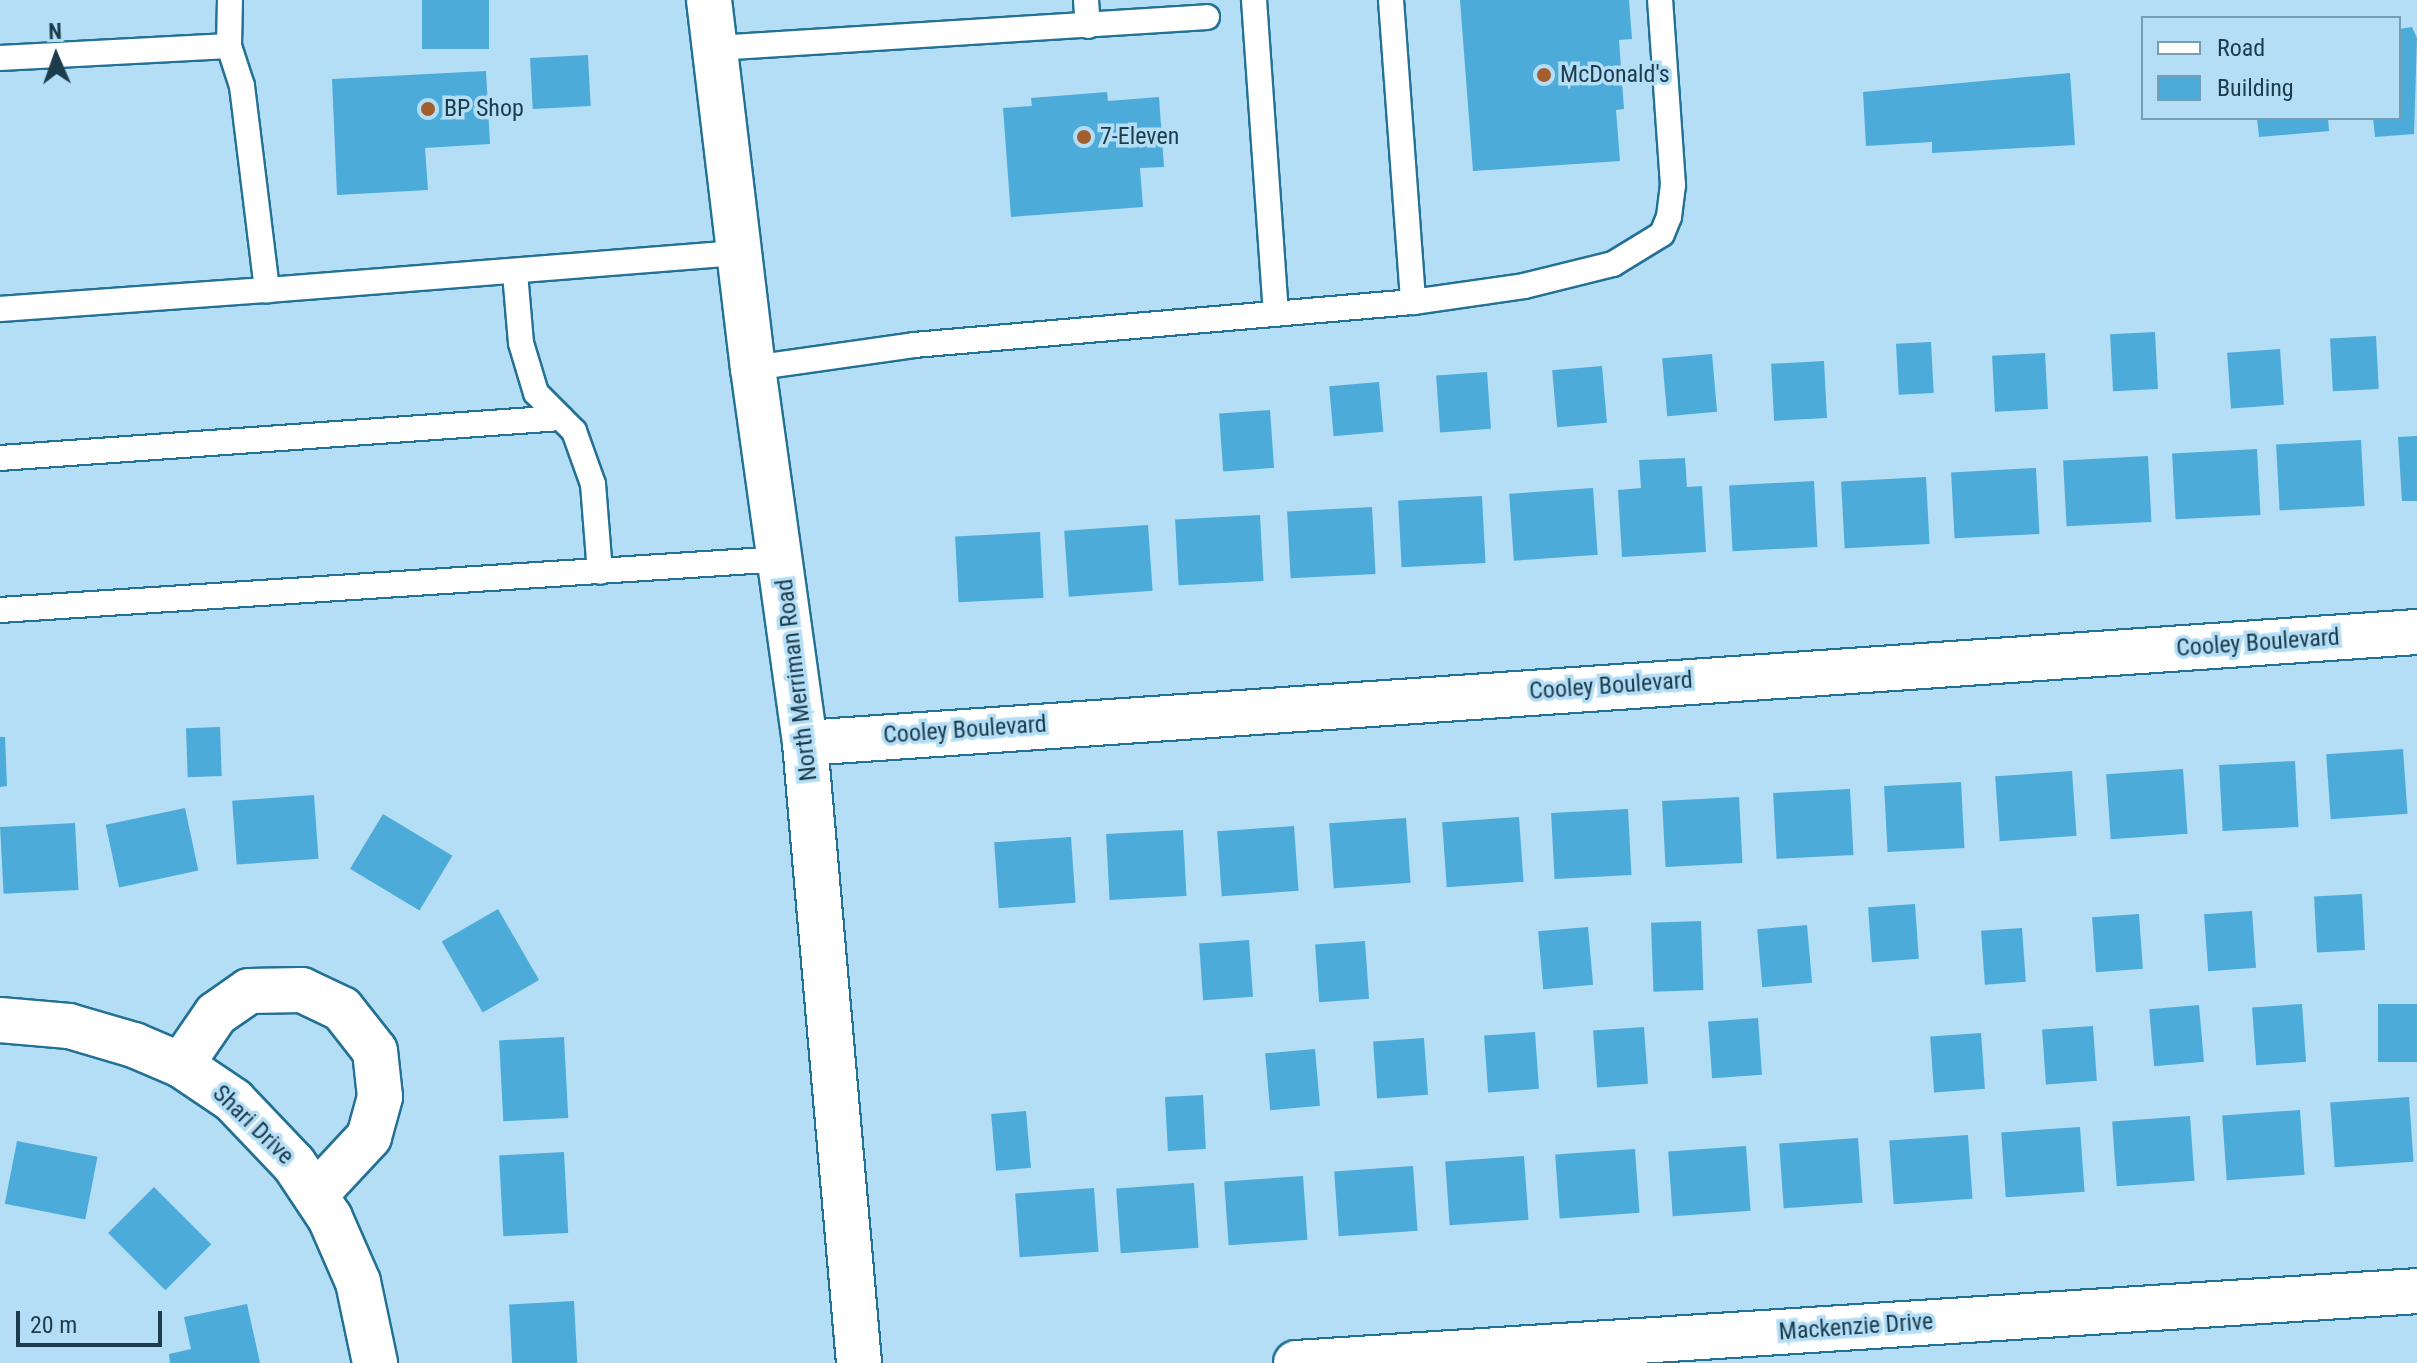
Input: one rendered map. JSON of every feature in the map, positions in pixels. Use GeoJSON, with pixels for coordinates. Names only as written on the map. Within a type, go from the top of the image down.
{"type":"FeatureCollection","features":[{"type":"Feature","properties":{"kind":"street","name":"North Merriman Road"},"geometry":{"type":"LineString","coordinates":[[709,0],[738,253],[783,559],[805,743],[859,1363]]}},
{"type":"Feature","properties":{"kind":"street","name":"Cooley Boulevard"},"geometry":{"type":"LineString","coordinates":[[805,743],[2417,632]]}},
{"type":"Feature","properties":{"kind":"street"},"geometry":{"type":"LineString","coordinates":[[181,1065],[216,1014],[249,991],[302,990],[348,1015],[375,1051],[380,1097],[376,1121],[358,1152],[315,1195]]}},
{"type":"Feature","properties":{"kind":"street","name":"Shari Drive"},"geometry":{"type":"LineString","coordinates":[[0,1020],[69,1026],[181,1065],[233,1100],[294,1164],[315,1195],[358,1282],[375,1363]]}},
{"type":"Feature","properties":{"kind":"street","name":"Mackenzie Drive"},"geometry":{"type":"LineString","coordinates":[[1296,1363],[1865,1345],[2417,1291]]}},
{"type":"Feature","properties":{"kind":"lane"},"geometry":{"type":"LineString","coordinates":[[230,0],[229,46],[242,86],[267,290]]}},
{"type":"Feature","properties":{"kind":"lane"},"geometry":{"type":"LineString","coordinates":[[1086,0],[1088,26]]}},
{"type":"Feature","properties":{"kind":"lane"},"geometry":{"type":"LineString","coordinates":[[1254,0],[1276,313]]}},
{"type":"Feature","properties":{"kind":"lane"},"geometry":{"type":"LineString","coordinates":[[1391,0],[1413,302]]}},
{"type":"Feature","properties":{"kind":"lane"},"geometry":{"type":"LineString","coordinates":[[753,368],[914,345],[1413,302],[1586,273],[1613,264],[1662,234],[1673,185],[1660,0]]}},
{"type":"Feature","properties":{"kind":"lane"},"geometry":{"type":"LineString","coordinates":[[716,48],[1207,17]]}},
{"type":"Feature","properties":{"kind":"lane"},"geometry":{"type":"LineString","coordinates":[[0,58],[229,46]]}},
{"type":"Feature","properties":{"kind":"lane"},"geometry":{"type":"LineString","coordinates":[[0,309],[515,273],[738,253]]}},
{"type":"Feature","properties":{"kind":"lane"},"geometry":{"type":"LineString","coordinates":[[515,273],[521,343],[536,393],[574,431],[593,484],[600,572]]}},
{"type":"Feature","properties":{"kind":"lane"},"geometry":{"type":"LineString","coordinates":[[0,458],[561,418]]}},
{"type":"Feature","properties":{"kind":"lane"},"geometry":{"type":"LineString","coordinates":[[0,610],[783,559]]}},
{"type":"Feature","properties":{"kind":"building"},"geometry":{"type":"Polygon","coordinates":[[[422,0],[489,0],[489,49],[422,49],[422,0]]]}},
{"type":"Feature","properties":{"kind":"building","name":"McDonald's"},"geometry":{"type":"Polygon","coordinates":[[[1460,0],[1629,0],[1632,39],[1619,40],[1624,109],[1616,110],[1620,161],[1473,171],[1460,0]]]}},
{"type":"Feature","properties":{"kind":"building"},"geometry":{"type":"Polygon","coordinates":[[[2412,27],[2417,38],[2414,134],[2375,137],[2373,120],[2401,120],[2401,29],[2412,27]]]}},
{"type":"Feature","properties":{"kind":"building"},"geometry":{"type":"Polygon","coordinates":[[[588,55],[591,106],[533,109],[530,58],[588,55]]]}},
{"type":"Feature","properties":{"kind":"building"},"geometry":{"type":"Polygon","coordinates":[[[486,71],[490,144],[425,148],[428,190],[337,195],[332,79],[486,71]]]}},
{"type":"Feature","properties":{"kind":"building"},"geometry":{"type":"Polygon","coordinates":[[[2070,73],[2075,145],[1932,153],[1932,142],[1866,146],[1863,92],[2070,73]]]}},
{"type":"Feature","properties":{"kind":"building","name":"7-Eleven"},"geometry":{"type":"Polygon","coordinates":[[[1107,92],[1108,101],[1159,97],[1164,167],[1140,168],[1143,207],[1011,217],[1003,108],[1032,106],[1031,98],[1107,92]]]}},
{"type":"Feature","properties":{"kind":"building"},"geometry":{"type":"Polygon","coordinates":[[[2257,120],[2328,120],[2329,131],[2259,137],[2257,120]]]}},
{"type":"Feature","properties":{"kind":"building"},"geometry":{"type":"Polygon","coordinates":[[[2155,332],[2158,389],[2113,391],[2110,334],[2155,332]]]}},
{"type":"Feature","properties":{"kind":"building"},"geometry":{"type":"Polygon","coordinates":[[[2376,336],[2379,389],[2333,391],[2330,338],[2376,336]]]}},
{"type":"Feature","properties":{"kind":"building"},"geometry":{"type":"Polygon","coordinates":[[[1931,342],[1934,393],[1899,395],[1896,344],[1931,342]]]}},
{"type":"Feature","properties":{"kind":"building"},"geometry":{"type":"Polygon","coordinates":[[[2280,349],[2284,405],[2231,409],[2227,353],[2280,349]]]}},
{"type":"Feature","properties":{"kind":"building"},"geometry":{"type":"Polygon","coordinates":[[[2045,353],[2048,409],[1995,412],[1992,356],[2045,353]]]}},
{"type":"Feature","properties":{"kind":"building"},"geometry":{"type":"Polygon","coordinates":[[[1712,354],[1717,412],[1667,416],[1662,358],[1712,354]]]}},
{"type":"Feature","properties":{"kind":"building"},"geometry":{"type":"Polygon","coordinates":[[[1824,361],[1827,418],[1774,421],[1771,364],[1824,361]]]}},
{"type":"Feature","properties":{"kind":"building"},"geometry":{"type":"Polygon","coordinates":[[[1602,366],[1607,423],[1557,427],[1552,370],[1602,366]]]}},
{"type":"Feature","properties":{"kind":"building"},"geometry":{"type":"Polygon","coordinates":[[[1487,372],[1491,429],[1440,432],[1436,376],[1487,372]]]}},
{"type":"Feature","properties":{"kind":"building"},"geometry":{"type":"Polygon","coordinates":[[[1379,382],[1383,432],[1334,436],[1329,386],[1379,382]]]}},
{"type":"Feature","properties":{"kind":"building"},"geometry":{"type":"Polygon","coordinates":[[[1270,410],[1274,468],[1223,471],[1219,414],[1270,410]]]}},
{"type":"Feature","properties":{"kind":"building"},"geometry":{"type":"Polygon","coordinates":[[[2417,436],[2417,501],[2402,501],[2398,437],[2417,436]]]}},
{"type":"Feature","properties":{"kind":"building"},"geometry":{"type":"Polygon","coordinates":[[[2361,440],[2364,506],[2280,510],[2276,444],[2361,440]]]}},
{"type":"Feature","properties":{"kind":"building"},"geometry":{"type":"Polygon","coordinates":[[[2257,449],[2260,515],[2176,519],[2172,453],[2257,449]]]}},
{"type":"Feature","properties":{"kind":"building"},"geometry":{"type":"Polygon","coordinates":[[[2148,456],[2151,522],[2067,526],[2063,460],[2148,456]]]}},
{"type":"Feature","properties":{"kind":"building"},"geometry":{"type":"Polygon","coordinates":[[[1685,458],[1687,487],[1702,486],[1706,552],[1622,557],[1618,490],[1641,488],[1639,460],[1685,458]]]}},
{"type":"Feature","properties":{"kind":"building"},"geometry":{"type":"Polygon","coordinates":[[[2036,468],[2039,534],[1955,538],[1951,472],[2036,468]]]}},
{"type":"Feature","properties":{"kind":"building"},"geometry":{"type":"Polygon","coordinates":[[[1926,477],[1930,544],[1845,548],[1841,481],[1926,477]]]}},
{"type":"Feature","properties":{"kind":"building"},"geometry":{"type":"Polygon","coordinates":[[[1814,481],[1817,547],[1733,551],[1729,485],[1814,481]]]}},
{"type":"Feature","properties":{"kind":"building"},"geometry":{"type":"Polygon","coordinates":[[[1593,488],[1598,555],[1514,561],[1509,494],[1593,488]]]}},
{"type":"Feature","properties":{"kind":"building"},"geometry":{"type":"Polygon","coordinates":[[[1482,496],[1486,563],[1402,567],[1398,500],[1482,496]]]}},
{"type":"Feature","properties":{"kind":"building"},"geometry":{"type":"Polygon","coordinates":[[[1372,507],[1376,574],[1291,578],[1287,511],[1372,507]]]}},
{"type":"Feature","properties":{"kind":"building"},"geometry":{"type":"Polygon","coordinates":[[[1260,515],[1263,581],[1179,585],[1175,519],[1260,515]]]}},
{"type":"Feature","properties":{"kind":"building"},"geometry":{"type":"Polygon","coordinates":[[[1148,525],[1153,591],[1069,597],[1064,531],[1148,525]]]}},
{"type":"Feature","properties":{"kind":"building"},"geometry":{"type":"Polygon","coordinates":[[[1040,532],[1043,598],[959,602],[955,536],[1040,532]]]}},
{"type":"Feature","properties":{"kind":"building"},"geometry":{"type":"Polygon","coordinates":[[[220,727],[222,776],[188,777],[186,728],[220,727]]]}},
{"type":"Feature","properties":{"kind":"building"},"geometry":{"type":"Polygon","coordinates":[[[0,737],[5,737],[7,786],[0,787],[0,737]]]}},
{"type":"Feature","properties":{"kind":"building"},"geometry":{"type":"Polygon","coordinates":[[[2403,749],[2408,814],[2331,819],[2326,754],[2403,749]]]}},
{"type":"Feature","properties":{"kind":"building"},"geometry":{"type":"Polygon","coordinates":[[[2295,761],[2298,827],[2223,831],[2219,765],[2295,761]]]}},
{"type":"Feature","properties":{"kind":"building"},"geometry":{"type":"Polygon","coordinates":[[[2183,769],[2188,834],[2111,839],[2106,774],[2183,769]]]}},
{"type":"Feature","properties":{"kind":"building"},"geometry":{"type":"Polygon","coordinates":[[[2072,771],[2077,836],[2000,841],[1995,776],[2072,771]]]}},
{"type":"Feature","properties":{"kind":"building"},"geometry":{"type":"Polygon","coordinates":[[[1961,782],[1964,848],[1888,852],[1884,786],[1961,782]]]}},
{"type":"Feature","properties":{"kind":"building"},"geometry":{"type":"Polygon","coordinates":[[[1850,789],[1853,855],[1777,859],[1773,793],[1850,789]]]}},
{"type":"Feature","properties":{"kind":"building"},"geometry":{"type":"Polygon","coordinates":[[[314,795],[318,859],[237,865],[232,801],[314,795]]]}},
{"type":"Feature","properties":{"kind":"building"},"geometry":{"type":"Polygon","coordinates":[[[1739,797],[1742,863],[1666,867],[1662,801],[1739,797]]]}},
{"type":"Feature","properties":{"kind":"building"},"geometry":{"type":"Polygon","coordinates":[[[185,808],[198,871],[119,887],[106,825],[185,808]]]}},
{"type":"Feature","properties":{"kind":"building"},"geometry":{"type":"Polygon","coordinates":[[[1628,809],[1631,875],[1555,879],[1551,813],[1628,809]]]}},
{"type":"Feature","properties":{"kind":"building"},"geometry":{"type":"Polygon","coordinates":[[[383,814],[452,856],[419,911],[350,869],[383,814]]]}},
{"type":"Feature","properties":{"kind":"building"},"geometry":{"type":"Polygon","coordinates":[[[1519,817],[1524,882],[1447,887],[1442,822],[1519,817]]]}},
{"type":"Feature","properties":{"kind":"building"},"geometry":{"type":"Polygon","coordinates":[[[1406,818],[1411,883],[1334,888],[1329,823],[1406,818]]]}},
{"type":"Feature","properties":{"kind":"building"},"geometry":{"type":"Polygon","coordinates":[[[75,823],[79,890],[4,894],[0,827],[75,823]]]}},
{"type":"Feature","properties":{"kind":"building"},"geometry":{"type":"Polygon","coordinates":[[[1294,826],[1299,891],[1222,896],[1217,831],[1294,826]]]}},
{"type":"Feature","properties":{"kind":"building"},"geometry":{"type":"Polygon","coordinates":[[[1183,830],[1186,896],[1110,900],[1106,834],[1183,830]]]}},
{"type":"Feature","properties":{"kind":"building"},"geometry":{"type":"Polygon","coordinates":[[[1071,837],[1076,903],[999,908],[994,842],[1071,837]]]}},
{"type":"Feature","properties":{"kind":"building"},"geometry":{"type":"Polygon","coordinates":[[[2362,894],[2365,950],[2317,952],[2314,897],[2362,894]]]}},
{"type":"Feature","properties":{"kind":"building"},"geometry":{"type":"Polygon","coordinates":[[[1915,904],[1919,959],[1872,962],[1868,907],[1915,904]]]}},
{"type":"Feature","properties":{"kind":"building"},"geometry":{"type":"Polygon","coordinates":[[[498,909],[539,980],[483,1013],[442,942],[498,909]]]}},
{"type":"Feature","properties":{"kind":"building"},"geometry":{"type":"Polygon","coordinates":[[[2252,911],[2256,968],[2208,971],[2204,914],[2252,911]]]}},
{"type":"Feature","properties":{"kind":"building"},"geometry":{"type":"Polygon","coordinates":[[[2139,914],[2143,969],[2096,972],[2092,917],[2139,914]]]}},
{"type":"Feature","properties":{"kind":"building"},"geometry":{"type":"Polygon","coordinates":[[[1701,921],[1703,990],[1653,992],[1651,923],[1701,921]]]}},
{"type":"Feature","properties":{"kind":"building"},"geometry":{"type":"Polygon","coordinates":[[[1807,925],[1812,983],[1762,987],[1757,929],[1807,925]]]}},
{"type":"Feature","properties":{"kind":"building"},"geometry":{"type":"Polygon","coordinates":[[[1588,927],[1593,985],[1543,989],[1538,931],[1588,927]]]}},
{"type":"Feature","properties":{"kind":"building"},"geometry":{"type":"Polygon","coordinates":[[[2022,928],[2026,982],[1985,985],[1981,931],[2022,928]]]}},
{"type":"Feature","properties":{"kind":"building"},"geometry":{"type":"Polygon","coordinates":[[[1249,940],[1253,997],[1203,1000],[1199,943],[1249,940]]]}},
{"type":"Feature","properties":{"kind":"building"},"geometry":{"type":"Polygon","coordinates":[[[1365,941],[1369,999],[1319,1002],[1315,944],[1365,941]]]}},
{"type":"Feature","properties":{"kind":"building"},"geometry":{"type":"Polygon","coordinates":[[[2302,1004],[2306,1062],[2256,1065],[2252,1007],[2302,1004]]]}},
{"type":"Feature","properties":{"kind":"building"},"geometry":{"type":"Polygon","coordinates":[[[2378,1004],[2417,1004],[2417,1062],[2378,1062],[2378,1004]]]}},
{"type":"Feature","properties":{"kind":"building"},"geometry":{"type":"Polygon","coordinates":[[[2199,1005],[2204,1062],[2154,1066],[2149,1009],[2199,1005]]]}},
{"type":"Feature","properties":{"kind":"building"},"geometry":{"type":"Polygon","coordinates":[[[1758,1018],[1762,1075],[1712,1078],[1708,1021],[1758,1018]]]}},
{"type":"Feature","properties":{"kind":"building"},"geometry":{"type":"Polygon","coordinates":[[[2093,1026],[2097,1081],[2046,1084],[2042,1030],[2093,1026]]]}},
{"type":"Feature","properties":{"kind":"building"},"geometry":{"type":"Polygon","coordinates":[[[1644,1027],[1648,1084],[1597,1087],[1593,1031],[1644,1027]]]}},
{"type":"Feature","properties":{"kind":"building"},"geometry":{"type":"Polygon","coordinates":[[[1535,1032],[1539,1089],[1488,1092],[1484,1036],[1535,1032]]]}},
{"type":"Feature","properties":{"kind":"building"},"geometry":{"type":"Polygon","coordinates":[[[1981,1033],[1985,1089],[1934,1092],[1930,1037],[1981,1033]]]}},
{"type":"Feature","properties":{"kind":"building"},"geometry":{"type":"Polygon","coordinates":[[[564,1037],[568,1118],[503,1121],[499,1040],[564,1037]]]}},
{"type":"Feature","properties":{"kind":"building"},"geometry":{"type":"Polygon","coordinates":[[[1424,1038],[1428,1095],[1377,1098],[1373,1042],[1424,1038]]]}},
{"type":"Feature","properties":{"kind":"building"},"geometry":{"type":"Polygon","coordinates":[[[1315,1049],[1320,1106],[1270,1110],[1265,1053],[1315,1049]]]}},
{"type":"Feature","properties":{"kind":"building"},"geometry":{"type":"Polygon","coordinates":[[[1203,1095],[1206,1149],[1168,1151],[1165,1097],[1203,1095]]]}},
{"type":"Feature","properties":{"kind":"building"},"geometry":{"type":"Polygon","coordinates":[[[2409,1097],[2414,1162],[2335,1167],[2330,1103],[2409,1097]]]}},
{"type":"Feature","properties":{"kind":"building"},"geometry":{"type":"Polygon","coordinates":[[[2300,1110],[2305,1175],[2227,1180],[2222,1115],[2300,1110]]]}},
{"type":"Feature","properties":{"kind":"building"},"geometry":{"type":"Polygon","coordinates":[[[1026,1111],[1031,1168],[996,1171],[991,1114],[1026,1111]]]}},
{"type":"Feature","properties":{"kind":"building"},"geometry":{"type":"Polygon","coordinates":[[[2190,1116],[2195,1181],[2117,1186],[2112,1121],[2190,1116]]]}},
{"type":"Feature","properties":{"kind":"building"},"geometry":{"type":"Polygon","coordinates":[[[2080,1127],[2085,1192],[2006,1197],[2001,1133],[2080,1127]]]}},
{"type":"Feature","properties":{"kind":"building"},"geometry":{"type":"Polygon","coordinates":[[[1968,1135],[1972,1199],[1894,1204],[1889,1141],[1968,1135]]]}},
{"type":"Feature","properties":{"kind":"building"},"geometry":{"type":"Polygon","coordinates":[[[1858,1138],[1863,1203],[1784,1208],[1779,1144],[1858,1138]]]}},
{"type":"Feature","properties":{"kind":"building"},"geometry":{"type":"Polygon","coordinates":[[[17,1141],[97,1157],[85,1219],[5,1204],[17,1141]]]}},
{"type":"Feature","properties":{"kind":"building"},"geometry":{"type":"Polygon","coordinates":[[[1746,1146],[1751,1211],[1673,1216],[1668,1151],[1746,1146]]]}},
{"type":"Feature","properties":{"kind":"building"},"geometry":{"type":"Polygon","coordinates":[[[1635,1149],[1639,1213],[1560,1218],[1555,1155],[1635,1149]]]}},
{"type":"Feature","properties":{"kind":"building"},"geometry":{"type":"Polygon","coordinates":[[[564,1152],[568,1233],[503,1236],[499,1155],[564,1152]]]}},
{"type":"Feature","properties":{"kind":"building"},"geometry":{"type":"Polygon","coordinates":[[[1524,1156],[1528,1220],[1450,1225],[1445,1162],[1524,1156]]]}},
{"type":"Feature","properties":{"kind":"building"},"geometry":{"type":"Polygon","coordinates":[[[1413,1166],[1418,1231],[1339,1236],[1334,1172],[1413,1166]]]}},
{"type":"Feature","properties":{"kind":"building"},"geometry":{"type":"Polygon","coordinates":[[[1303,1176],[1307,1240],[1229,1245],[1224,1182],[1303,1176]]]}},
{"type":"Feature","properties":{"kind":"building"},"geometry":{"type":"Polygon","coordinates":[[[1194,1183],[1199,1248],[1121,1253],[1116,1188],[1194,1183]]]}},
{"type":"Feature","properties":{"kind":"building"},"geometry":{"type":"Polygon","coordinates":[[[154,1187],[211,1244],[165,1290],[108,1233],[154,1187]]]}},
{"type":"Feature","properties":{"kind":"building"},"geometry":{"type":"Polygon","coordinates":[[[1094,1188],[1098,1252],[1020,1257],[1015,1194],[1094,1188]]]}},
{"type":"Feature","properties":{"kind":"building"},"geometry":{"type":"Polygon","coordinates":[[[574,1301],[577,1363],[512,1363],[509,1304],[574,1301]]]}},
{"type":"Feature","properties":{"kind":"building"},"geometry":{"type":"Polygon","coordinates":[[[247,1304],[260,1363],[170,1363],[169,1354],[191,1349],[184,1317],[247,1304]]]}},
{"type":"Feature","properties":{"kind":"place","name":"McDonald's"},"geometry":{"type":"Point","coordinates":[1544,75]}},
{"type":"Feature","properties":{"kind":"place","name":"BP Shop"},"geometry":{"type":"Point","coordinates":[428,109]}},
{"type":"Feature","properties":{"kind":"place","name":"7-Eleven"},"geometry":{"type":"Point","coordinates":[1084,137]}}]}
